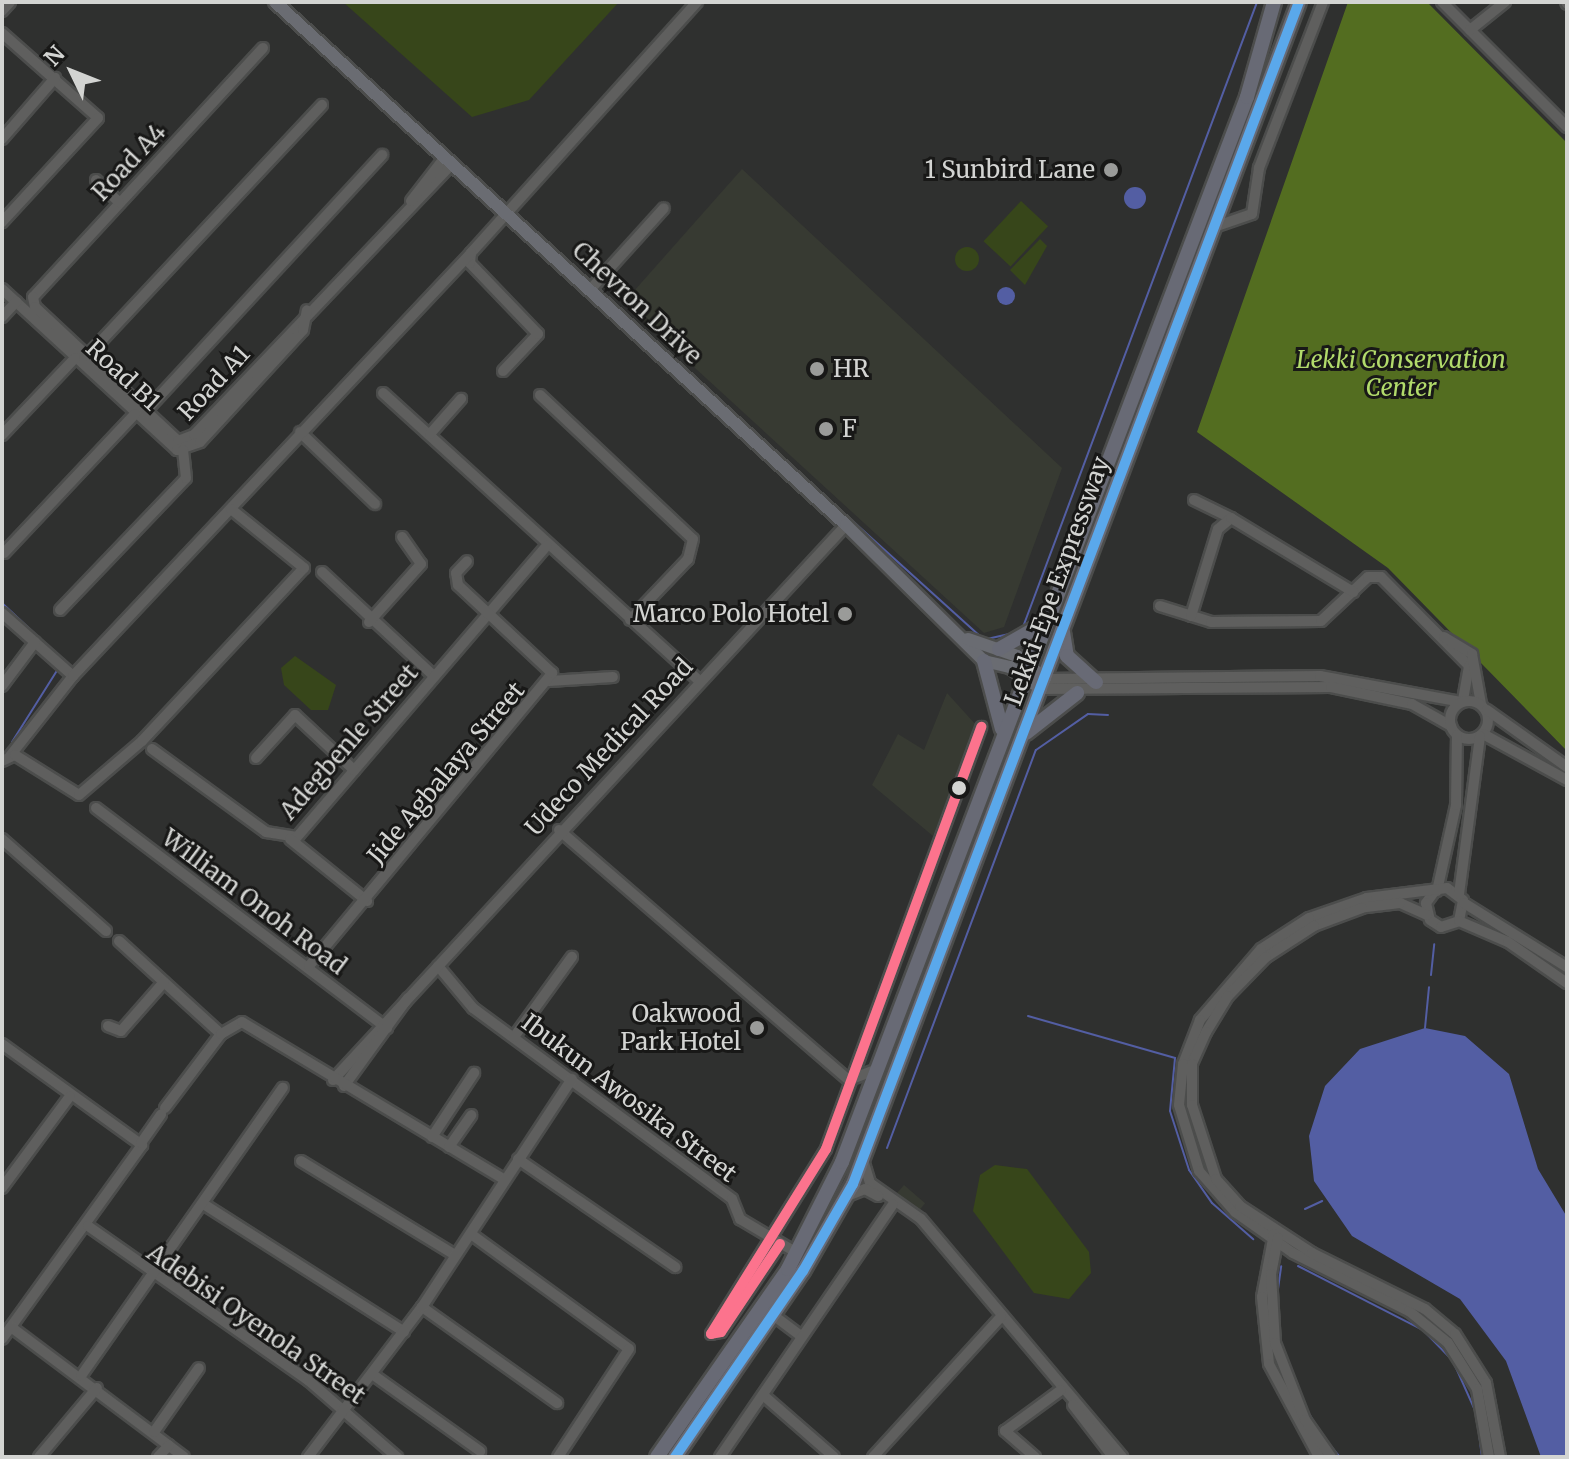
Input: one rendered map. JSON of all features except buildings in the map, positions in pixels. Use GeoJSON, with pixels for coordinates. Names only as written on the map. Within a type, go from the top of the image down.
{"type":"FeatureCollection","features":[{"type":"Feature","properties":{"kind":"highway","name":"Lekki-Epe Expressway"},"geometry":{"type":"LineString","coordinates":[[675,1457],[773,1315],[847,1196],[863,1159],[1021,739],[1048,617],[1247,97],[1274,2]]}},
{"type":"Feature","properties":{"kind":"highway","name":"Lekki-Epe Expressway"},"geometry":{"type":"LineString","coordinates":[[657,1457],[797,1253],[863,1105],[1001,747],[1064,617],[1299,2]]}},
{"type":"Feature","properties":{"kind":"highway"},"geometry":{"type":"LineString","coordinates":[[986,830],[1070,561]]}},
{"type":"Feature","properties":{"kind":"highway"},"geometry":{"type":"LineString","coordinates":[[999,649],[1029,638],[1048,617]]}},
{"type":"Feature","properties":{"kind":"highway"},"geometry":{"type":"LineString","coordinates":[[1064,617],[1067,656],[1096,682]]}},
{"type":"Feature","properties":{"kind":"highway"},"geometry":{"type":"LineString","coordinates":[[984,661],[1003,710],[1001,747]]}},
{"type":"Feature","properties":{"kind":"highway"},"geometry":{"type":"LineString","coordinates":[[1021,739],[1077,693]]}},
{"type":"Feature","properties":{"kind":"main road","name":"Chevron Drive"},"geometry":{"type":"LineString","coordinates":[[275,2],[846,525],[968,639],[984,661]]}},
{"type":"Feature","properties":{"kind":"main road","name":"Chevron Drive"},"geometry":{"type":"LineString","coordinates":[[968,639],[999,649],[1035,677]]}},
{"type":"Feature","properties":{"kind":"main road"},"geometry":{"type":"LineString","coordinates":[[984,661],[1035,677]]}},
{"type":"Feature","properties":{"kind":"street"},"geometry":{"type":"LineString","coordinates":[[2,11],[10,2]]}},
{"type":"Feature","properties":{"kind":"street"},"geometry":{"type":"LineString","coordinates":[[231,509],[304,568],[142,741],[79,795],[6,758],[73,676],[471,253],[503,210],[697,2]]}},
{"type":"Feature","properties":{"kind":"street"},"geometry":{"type":"LineString","coordinates":[[1214,227],[1252,214],[1259,168],[1323,2]]}},
{"type":"Feature","properties":{"kind":"street"},"geometry":{"type":"LineString","coordinates":[[1442,2],[1567,127]]}},
{"type":"Feature","properties":{"kind":"street"},"geometry":{"type":"LineString","coordinates":[[1470,30],[1505,2]]}},
{"type":"Feature","properties":{"kind":"street"},"geometry":{"type":"LineString","coordinates":[[2,33],[98,118],[2,222]]}},
{"type":"Feature","properties":{"kind":"street","name":"Road A4"},"geometry":{"type":"LineString","coordinates":[[35,307],[36,293],[263,48]]}},
{"type":"Feature","properties":{"kind":"street"},"geometry":{"type":"LineString","coordinates":[[2,139],[55,78]]}},
{"type":"Feature","properties":{"kind":"street"},"geometry":{"type":"LineString","coordinates":[[2,435],[81,357],[322,105]]}},
{"type":"Feature","properties":{"kind":"street"},"geometry":{"type":"LineString","coordinates":[[4,553],[382,155]]}},
{"type":"Feature","properties":{"kind":"street","name":"Road A1"},"geometry":{"type":"LineString","coordinates":[[35,307],[81,357],[140,413],[178,441],[189,439],[448,161]]}},
{"type":"Feature","properties":{"kind":"street"},"geometry":{"type":"LineString","coordinates":[[96,180],[119,202]]}},
{"type":"Feature","properties":{"kind":"street"},"geometry":{"type":"LineString","coordinates":[[1223,204],[1241,220]]}},
{"type":"Feature","properties":{"kind":"street"},"geometry":{"type":"LineString","coordinates":[[590,290],[664,208]]}},
{"type":"Feature","properties":{"kind":"street"},"geometry":{"type":"LineString","coordinates":[[471,253],[470,263],[538,334],[503,371]]}},
{"type":"Feature","properties":{"kind":"street","name":"Road B1"},"geometry":{"type":"LineString","coordinates":[[2,289],[81,357]]}},
{"type":"Feature","properties":{"kind":"street"},"geometry":{"type":"LineString","coordinates":[[2,317],[16,302]]}},
{"type":"Feature","properties":{"kind":"street"},"geometry":{"type":"LineString","coordinates":[[60,610],[186,478],[183,450],[200,442],[303,330],[307,310]]}},
{"type":"Feature","properties":{"kind":"street"},"geometry":{"type":"LineString","coordinates":[[383,393],[698,680]]}},
{"type":"Feature","properties":{"kind":"street"},"geometry":{"type":"LineString","coordinates":[[540,395],[693,539],[688,559],[630,620]]}},
{"type":"Feature","properties":{"kind":"street"},"geometry":{"type":"LineString","coordinates":[[430,434],[461,399]]}},
{"type":"Feature","properties":{"kind":"street","name":"Road B1"},"geometry":{"type":"LineString","coordinates":[[140,413],[183,450]]}},
{"type":"Feature","properties":{"kind":"street"},"geometry":{"type":"LineString","coordinates":[[300,432],[375,504]]}},
{"type":"Feature","properties":{"kind":"street"},"geometry":{"type":"LineString","coordinates":[[1194,500],[1231,518],[1353,592]]}},
{"type":"Feature","properties":{"kind":"street"},"geometry":{"type":"LineString","coordinates":[[1191,616],[1218,529],[1231,518]]}},
{"type":"Feature","properties":{"kind":"street","name":"Udeco Medical Road"},"geometry":{"type":"LineString","coordinates":[[383,1025],[559,830],[846,525]]}},
{"type":"Feature","properties":{"kind":"street"},"geometry":{"type":"LineString","coordinates":[[369,622],[421,564],[402,537]]}},
{"type":"Feature","properties":{"kind":"street","name":"Adegbenle Street"},"geometry":{"type":"LineString","coordinates":[[152,749],[266,832],[290,839],[354,770],[486,612],[547,545]]}},
{"type":"Feature","properties":{"kind":"street","name":"Jide Agbalaya Street"},"geometry":{"type":"LineString","coordinates":[[309,966],[367,901],[549,681],[549,665],[486,612],[456,580],[467,561]]}},
{"type":"Feature","properties":{"kind":"street"},"geometry":{"type":"LineString","coordinates":[[322,572],[369,622],[433,675]]}},
{"type":"Feature","properties":{"kind":"street"},"geometry":{"type":"LineString","coordinates":[[1160,606],[1191,616],[1321,621],[1368,577],[1387,580],[1444,637],[1471,673],[1454,731],[1456,805],[1428,916]]}},
{"type":"Feature","properties":{"kind":"street"},"geometry":{"type":"LineString","coordinates":[[2,613],[73,676]]}},
{"type":"Feature","properties":{"kind":"street"},"geometry":{"type":"LineString","coordinates":[[1444,637],[1472,654],[1483,706],[1459,921]]}},
{"type":"Feature","properties":{"kind":"street"},"geometry":{"type":"LineString","coordinates":[[2,686],[35,642]]}},
{"type":"Feature","properties":{"kind":"street"},"geometry":{"type":"LineString","coordinates":[[1035,677],[1096,682],[1320,676],[1483,706],[1567,767]]}},
{"type":"Feature","properties":{"kind":"street"},"geometry":{"type":"LineString","coordinates":[[549,681],[613,677]]}},
{"type":"Feature","properties":{"kind":"street"},"geometry":{"type":"LineString","coordinates":[[1035,677],[1077,693],[1331,687],[1412,704],[1454,731],[1481,735],[1567,780]]}},
{"type":"Feature","properties":{"kind":"street"},"geometry":{"type":"LineString","coordinates":[[256,758],[295,715],[354,770]]}},
{"type":"Feature","properties":{"kind":"street"},"geometry":{"type":"LineString","coordinates":[[734,1346],[710,1331],[777,1242],[826,1149],[981,727]]}},
{"type":"Feature","properties":{"kind":"street","name":"William Onoh Road"},"geometry":{"type":"LineString","coordinates":[[96,808],[309,966],[383,1025]]}},
{"type":"Feature","properties":{"kind":"street"},"geometry":{"type":"LineString","coordinates":[[559,830],[633,890],[852,1081],[863,1105]]}},
{"type":"Feature","properties":{"kind":"street"},"geometry":{"type":"LineString","coordinates":[[2,839],[106,931]]}},
{"type":"Feature","properties":{"kind":"street"},"geometry":{"type":"LineString","coordinates":[[290,839],[367,901]]}},
{"type":"Feature","properties":{"kind":"street"},"geometry":{"type":"LineString","coordinates":[[1489,1457],[1477,1389],[1439,1333],[1276,1237],[1223,1202],[1193,1159],[1179,1093],[1200,1020],[1245,962],[1294,926],[1367,898],[1435,891],[1462,899],[1567,967]]}},
{"type":"Feature","properties":{"kind":"street"},"geometry":{"type":"LineString","coordinates":[[1500,1457],[1486,1383],[1455,1334],[1415,1302],[1276,1237],[1221,1187],[1208,1159],[1190,1087],[1206,1032],[1245,976],[1314,926],[1383,903],[1408,904],[1441,927],[1459,921],[1508,942],[1567,983]]}},
{"type":"Feature","properties":{"kind":"street"},"geometry":{"type":"LineString","coordinates":[[119,941],[221,1034]]}},
{"type":"Feature","properties":{"kind":"street"},"geometry":{"type":"LineString","coordinates":[[514,1037],[572,957]]}},
{"type":"Feature","properties":{"kind":"street","name":"Ibukun Awosika Street"},"geometry":{"type":"LineString","coordinates":[[438,966],[467,1002],[732,1199],[740,1219],[797,1253]]}},
{"type":"Feature","properties":{"kind":"street"},"geometry":{"type":"LineString","coordinates":[[108,1026],[121,1031],[164,982]]}},
{"type":"Feature","properties":{"kind":"street"},"geometry":{"type":"LineString","coordinates":[[2,1339],[88,1226],[163,1111],[221,1034],[242,1022],[333,1080],[503,1179]]}},
{"type":"Feature","properties":{"kind":"street"},"geometry":{"type":"LineString","coordinates":[[333,1080],[383,1025]]}},
{"type":"Feature","properties":{"kind":"street"},"geometry":{"type":"LineString","coordinates":[[344,1086],[383,1025]]}},
{"type":"Feature","properties":{"kind":"street"},"geometry":{"type":"LineString","coordinates":[[2,1044],[70,1096],[141,1143]]}},
{"type":"Feature","properties":{"kind":"street"},"geometry":{"type":"LineString","coordinates":[[852,1081],[876,1070]]}},
{"type":"Feature","properties":{"kind":"street"},"geometry":{"type":"LineString","coordinates":[[432,1137],[474,1073]]}},
{"type":"Feature","properties":{"kind":"street"},"geometry":{"type":"LineString","coordinates":[[308,1457],[347,1411],[422,1307],[503,1179],[572,1079]]}},
{"type":"Feature","properties":{"kind":"street"},"geometry":{"type":"LineString","coordinates":[[81,1376],[155,1277],[283,1088]]}},
{"type":"Feature","properties":{"kind":"street"},"geometry":{"type":"LineString","coordinates":[[2,1188],[70,1096]]}},
{"type":"Feature","properties":{"kind":"street"},"geometry":{"type":"LineString","coordinates":[[449,1147],[471,1115]]}},
{"type":"Feature","properties":{"kind":"street"},"geometry":{"type":"LineString","coordinates":[[518,1159],[675,1267]]}},
{"type":"Feature","properties":{"kind":"street"},"geometry":{"type":"LineString","coordinates":[[863,1159],[870,1183],[921,1219],[1122,1457]]}},
{"type":"Feature","properties":{"kind":"street"},"geometry":{"type":"LineString","coordinates":[[301,1161],[455,1255]]}},
{"type":"Feature","properties":{"kind":"street"},"geometry":{"type":"LineString","coordinates":[[847,1196],[865,1189],[893,1204],[1001,1317],[1113,1457]]}},
{"type":"Feature","properties":{"kind":"street"},"geometry":{"type":"LineString","coordinates":[[720,1457],[893,1204]]}},
{"type":"Feature","properties":{"kind":"street"},"geometry":{"type":"LineString","coordinates":[[205,1205],[404,1332]]}},
{"type":"Feature","properties":{"kind":"street","name":"Adebisi Oyenola Street"},"geometry":{"type":"LineString","coordinates":[[88,1226],[155,1277],[347,1411],[397,1457]]}},
{"type":"Feature","properties":{"kind":"street"},"geometry":{"type":"LineString","coordinates":[[471,1234],[630,1354],[558,1457]]}},
{"type":"Feature","properties":{"kind":"street"},"geometry":{"type":"LineString","coordinates":[[1276,1237],[1262,1297],[1269,1364],[1319,1457]]}},
{"type":"Feature","properties":{"kind":"street"},"geometry":{"type":"LineString","coordinates":[[1276,1237],[1271,1307],[1280,1360],[1305,1420],[1331,1457]]}},
{"type":"Feature","properties":{"kind":"street"},"geometry":{"type":"LineString","coordinates":[[422,1307],[557,1403]]}},
{"type":"Feature","properties":{"kind":"street"},"geometry":{"type":"LineString","coordinates":[[773,1315],[801,1336]]}},
{"type":"Feature","properties":{"kind":"street"},"geometry":{"type":"LineString","coordinates":[[873,1457],[1001,1317]]}},
{"type":"Feature","properties":{"kind":"street"},"geometry":{"type":"LineString","coordinates":[[11,1327],[97,1388],[184,1457]]}},
{"type":"Feature","properties":{"kind":"street"},"geometry":{"type":"LineString","coordinates":[[154,1432],[199,1368]]}},
{"type":"Feature","properties":{"kind":"street"},"geometry":{"type":"LineString","coordinates":[[372,1374],[480,1451]]}},
{"type":"Feature","properties":{"kind":"street"},"geometry":{"type":"LineString","coordinates":[[39,1457],[97,1388]]}},
{"type":"Feature","properties":{"kind":"street"},"geometry":{"type":"LineString","coordinates":[[1035,1457],[1005,1431],[1061,1390]]}},
{"type":"Feature","properties":{"kind":"street"},"geometry":{"type":"LineString","coordinates":[[763,1395],[834,1457]]}},
{"type":"Feature","properties":{"kind":"street"},"geometry":{"type":"LineString","coordinates":[[158,1457],[169,1445]]}},
{"type":"Feature","properties":{"kind":"shaded area"},"geometry":{"type":"Polygon","coordinates":[[[742,169],[1062,468],[1004,627],[984,633],[635,313],[634,291],[742,169]]]}},
{"type":"Feature","properties":{"kind":"shaded area"},"geometry":{"type":"Polygon","coordinates":[[[947,693],[976,725],[933,836],[872,785],[898,734],[924,750],[947,693]]]}},
{"type":"Feature","properties":{"kind":"shaded area"},"geometry":{"type":"Polygon","coordinates":[[[904,1185],[925,1203],[917,1213],[895,1195],[904,1185]]]}},
{"type":"Feature","properties":{"kind":"green space"},"geometry":{"type":"Polygon","coordinates":[[[343,2],[619,2],[529,100],[472,117],[343,2]]]}},
{"type":"Feature","properties":{"kind":"green space","name":"Lekki Conservation Center"},"geometry":{"type":"Polygon","coordinates":[[[1348,2],[1427,2],[1567,143],[1567,751],[1388,568],[1197,432],[1348,2]]]}},
{"type":"Feature","properties":{"kind":"green space"},"geometry":{"type":"Polygon","coordinates":[[[1021,201],[1048,226],[1011,266],[983,241],[1021,201]]]}},
{"type":"Feature","properties":{"kind":"green space"},"geometry":{"type":"Polygon","coordinates":[[[1040,239],[1047,246],[1025,285],[1010,270],[1040,239]]]}},
{"type":"Feature","properties":{"kind":"green space"},"geometry":{"type":"Polygon","coordinates":[[[967,247],[976,250],[979,259],[976,268],[967,271],[958,268],[955,259],[958,250],[967,247]]]}},
{"type":"Feature","properties":{"kind":"green space"},"geometry":{"type":"Polygon","coordinates":[[[295,656],[336,685],[328,710],[311,710],[284,685],[281,668],[295,656]]]}},
{"type":"Feature","properties":{"kind":"green space"},"geometry":{"type":"Polygon","coordinates":[[[995,1165],[1027,1169],[1089,1252],[1091,1273],[1069,1299],[1034,1293],[973,1211],[980,1175],[995,1165]]]}},
{"type":"Feature","properties":{"kind":"water"},"geometry":{"type":"Polygon","coordinates":[[[1135,187],[1143,190],[1146,198],[1143,206],[1135,209],[1127,206],[1124,198],[1127,190],[1135,187]]]}},
{"type":"Feature","properties":{"kind":"water"},"geometry":{"type":"Polygon","coordinates":[[[1006,287],[1015,296],[1006,305],[997,296],[1006,287]]]}},
{"type":"Feature","properties":{"kind":"water"},"geometry":{"type":"Polygon","coordinates":[[[1425,1028],[1465,1036],[1509,1074],[1538,1169],[1567,1217],[1567,1457],[1541,1457],[1506,1361],[1460,1299],[1352,1236],[1314,1181],[1309,1136],[1325,1086],[1360,1049],[1425,1028]]]}},
{"type":"Feature","properties":{"kind":"waterway"},"geometry":{"type":"LineString","coordinates":[[1023,627],[1257,2]]}},
{"type":"Feature","properties":{"kind":"waterway"},"geometry":{"type":"LineString","coordinates":[[826,497],[982,638]]}},
{"type":"Feature","properties":{"kind":"waterway"},"geometry":{"type":"LineString","coordinates":[[2,603],[63,660]]}},
{"type":"Feature","properties":{"kind":"waterway"},"geometry":{"type":"LineString","coordinates":[[987,639],[1012,633]]}},
{"type":"Feature","properties":{"kind":"waterway"},"geometry":{"type":"LineString","coordinates":[[12,742],[58,669]]}},
{"type":"Feature","properties":{"kind":"waterway"},"geometry":{"type":"LineString","coordinates":[[887,1148],[1036,750],[1088,714],[1108,715]]}},
{"type":"Feature","properties":{"kind":"waterway"},"geometry":{"type":"LineString","coordinates":[[1431,975],[1434,944]]}},
{"type":"Feature","properties":{"kind":"waterway"},"geometry":{"type":"LineString","coordinates":[[1425,1028],[1429,987]]}},
{"type":"Feature","properties":{"kind":"waterway"},"geometry":{"type":"LineString","coordinates":[[1028,1016],[1175,1058],[1170,1111],[1189,1170],[1212,1203],[1253,1239]]}},
{"type":"Feature","properties":{"kind":"waterway"},"geometry":{"type":"LineString","coordinates":[[1305,1209],[1322,1201]]}},
{"type":"Feature","properties":{"kind":"waterway"},"geometry":{"type":"LineString","coordinates":[[1277,1296],[1281,1266]]}},
{"type":"Feature","properties":{"kind":"waterway"},"geometry":{"type":"LineString","coordinates":[[1298,1266],[1423,1330],[1453,1361],[1477,1415]]}},
{"type":"Feature","properties":{"kind":"waterway"},"geometry":{"type":"LineString","coordinates":[[1308,1412],[1320,1433]]}},
{"type":"Feature","properties":{"kind":"waterway"},"geometry":{"type":"LineString","coordinates":[[1478,1425],[1482,1457]]}},
{"type":"Feature","properties":{"kind":"waterway"},"geometry":{"type":"LineString","coordinates":[[1329,1444],[1340,1457]]}},
{"type":"Feature","properties":{"kind":"transit line"},"geometry":{"type":"LineString","coordinates":[[675,1457],[803,1271],[853,1184],[1299,2]]}},
{"type":"Feature","properties":{"kind":"transit line"},"geometry":{"type":"LineString","coordinates":[[780,1244],[721,1332],[711,1334],[826,1149],[981,727]]}},
{"type":"Feature","properties":{"kind":"place","name":"1 Sunbird Lane"},"geometry":{"type":"Point","coordinates":[1111,170]}},
{"type":"Feature","properties":{"kind":"place","name":"HR"},"geometry":{"type":"Point","coordinates":[817,369]}},
{"type":"Feature","properties":{"kind":"place","name":"F"},"geometry":{"type":"Point","coordinates":[826,429]}},
{"type":"Feature","properties":{"kind":"place","name":"Marco Polo Hotel"},"geometry":{"type":"Point","coordinates":[845,614]}},
{"type":"Feature","properties":{"kind":"place","name":"Oakwood Park Hotel"},"geometry":{"type":"Point","coordinates":[757,1028]}}]}
